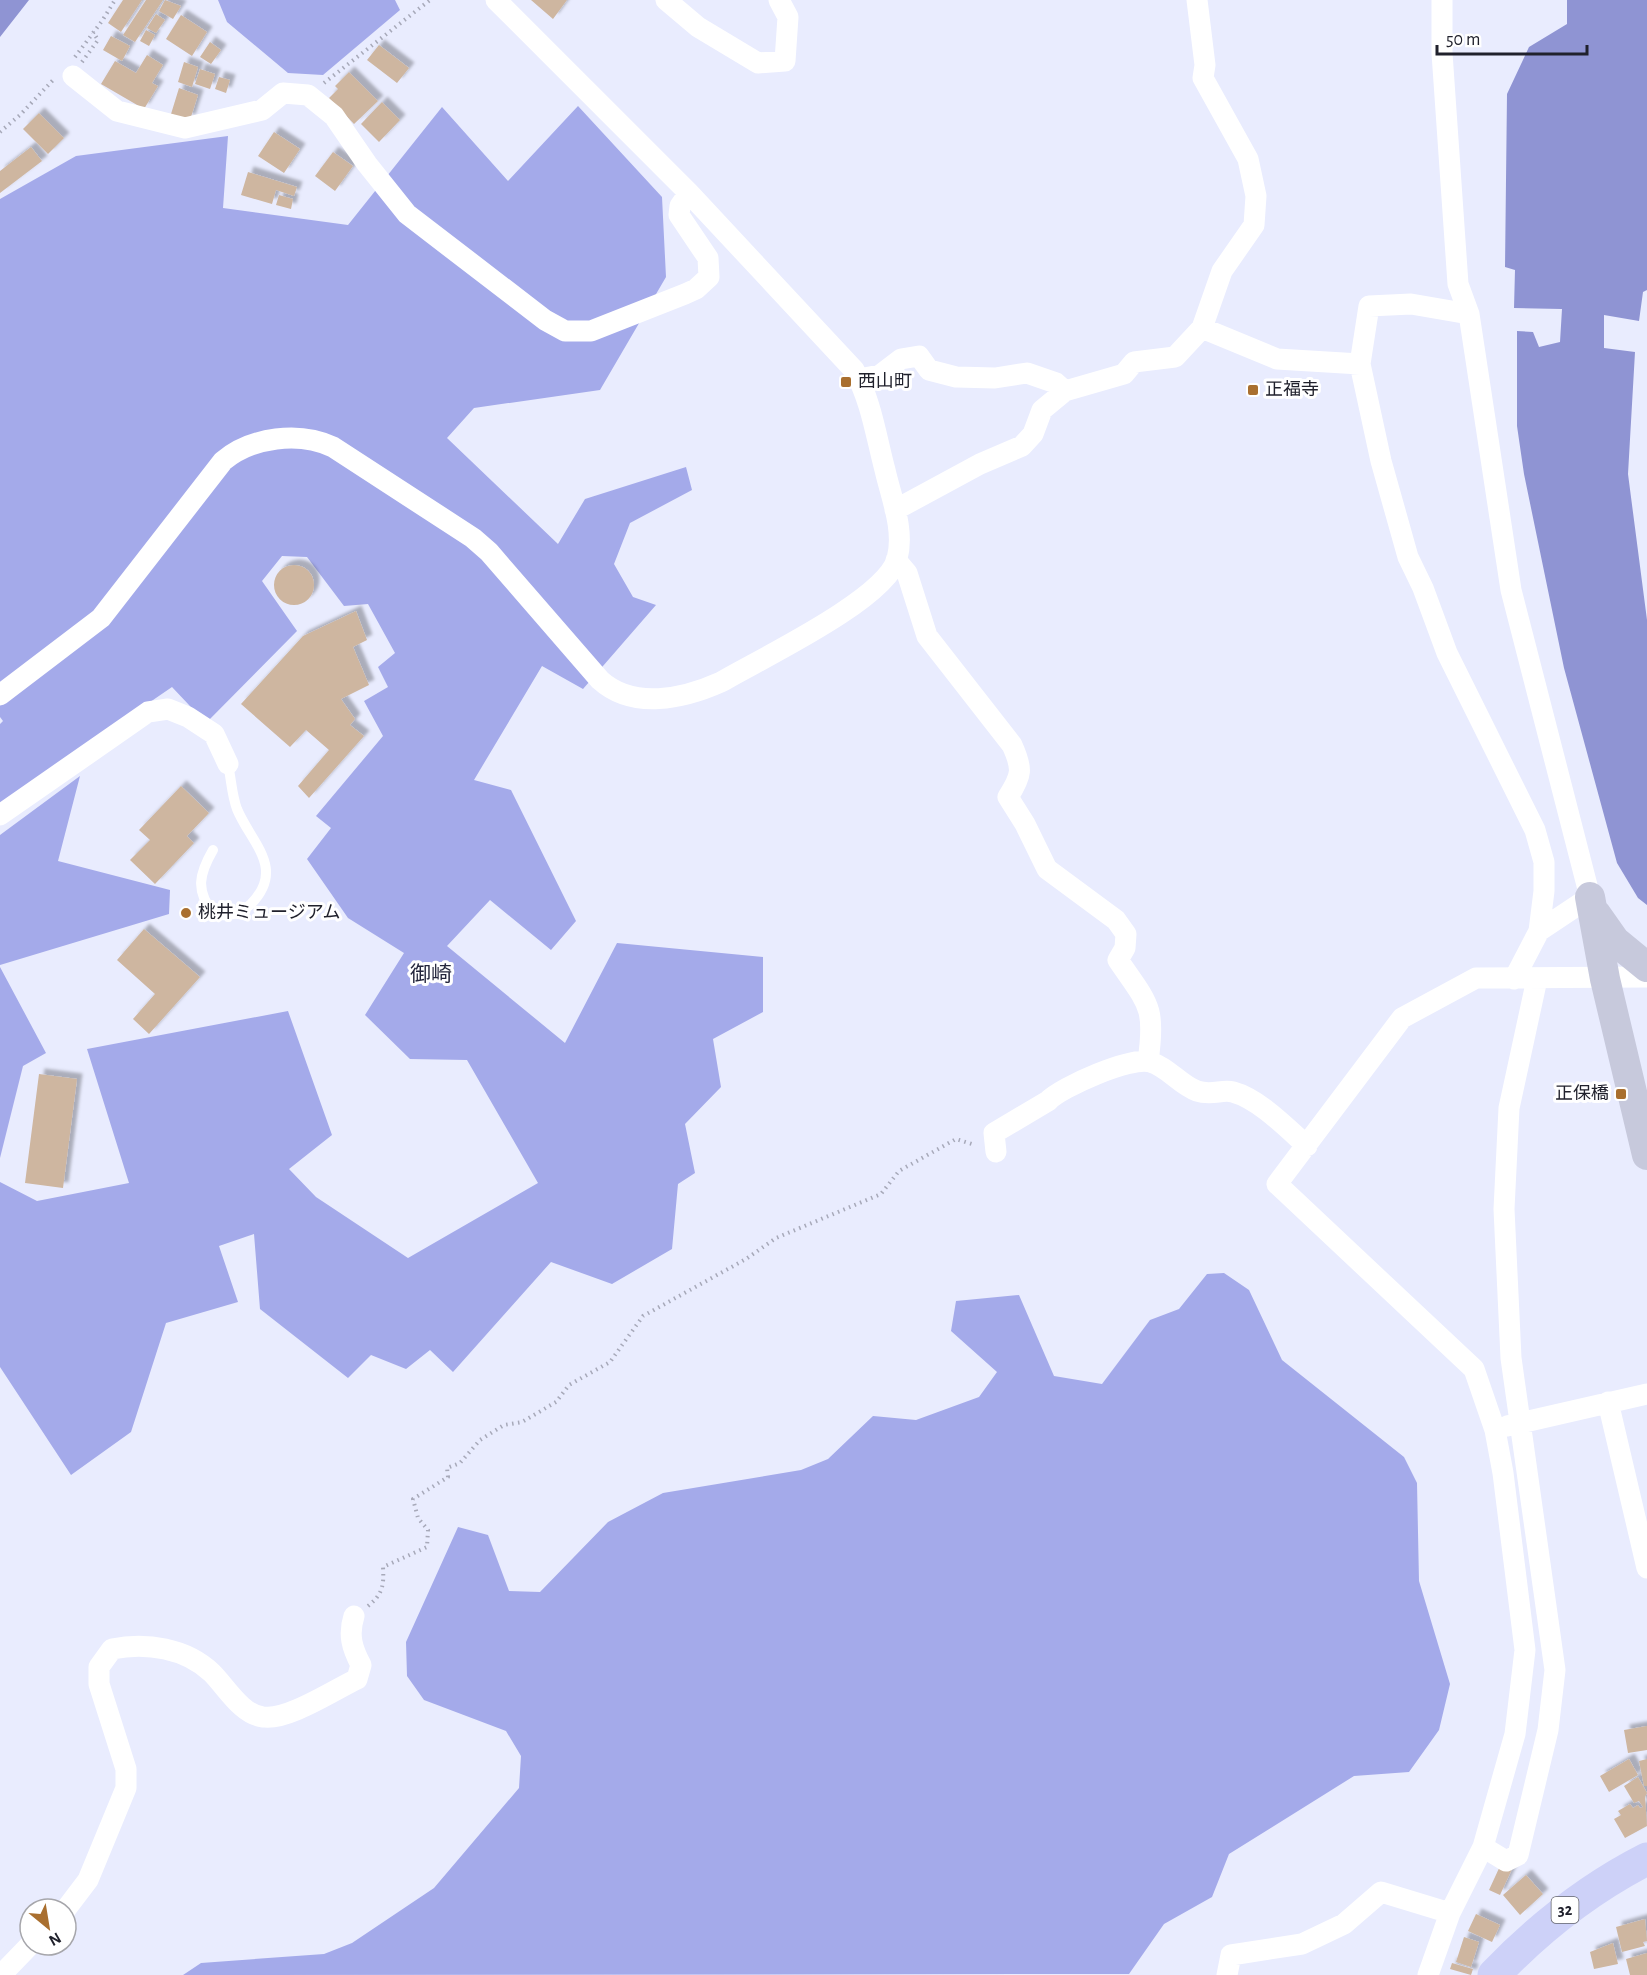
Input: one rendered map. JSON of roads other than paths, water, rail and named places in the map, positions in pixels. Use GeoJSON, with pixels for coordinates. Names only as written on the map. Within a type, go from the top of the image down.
{"type":"FeatureCollection","features":[{"type":"Feature","properties":{"kind":"main road","name":"32"},"geometry":{"type":"LineString","coordinates":[[1494,1975],[1537,1933],[1578,1900],[1647,1859]]}},
{"type":"Feature","properties":{"kind":"main road","name":"32"},"geometry":{"type":"LineString","coordinates":[[1523,1975],[1555,1944],[1595,1915],[1647,1885]]}},
{"type":"Feature","properties":{"kind":"street"},"geometry":{"type":"LineString","coordinates":[[0,695],[101,618],[223,461],[241,449],[272,440],[307,439],[333,447],[473,538],[489,552],[600,680],[618,693],[633,697],[679,697],[721,682],[860,602],[882,583],[896,560],[899,535],[867,399],[859,380],[845,358],[689,193],[496,0]]}},
{"type":"Feature","properties":{"kind":"street"},"geometry":{"type":"LineString","coordinates":[[666,0],[698,27],[758,63],[785,61],[788,16],[779,0]]}},
{"type":"Feature","properties":{"kind":"street"},"geometry":{"type":"LineString","coordinates":[[894,510],[980,464],[1022,446],[1033,434],[1042,410],[1065,391],[1124,374],[1134,362],[1175,357],[1202,328],[1222,271],[1254,225],[1256,195],[1248,159],[1203,78],[1205,65],[1197,0]]}},
{"type":"Feature","properties":{"kind":"street"},"geometry":{"type":"LineString","coordinates":[[1442,0],[1442,53],[1458,284],[1469,314],[1511,590],[1590,897],[1605,979],[1647,1155]]}},
{"type":"Feature","properties":{"kind":"street"},"geometry":{"type":"LineString","coordinates":[[73,76],[117,111],[185,128],[262,110],[283,93],[308,95],[334,116],[367,164],[407,213],[545,320],[565,331],[591,331],[685,294],[703,284],[709,277],[708,258],[679,215],[680,206],[689,193]]}},
{"type":"Feature","properties":{"kind":"street"},"geometry":{"type":"LineString","coordinates":[[1469,314],[1411,304],[1369,306],[1360,364],[1381,461],[1408,557],[1423,588],[1462,688],[1535,830],[1544,862],[1544,891],[1539,931],[1515,979]]}},
{"type":"Feature","properties":{"kind":"street"},"geometry":{"type":"LineString","coordinates":[[1202,328],[1277,359],[1360,364]]}},
{"type":"Feature","properties":{"kind":"street"},"geometry":{"type":"LineString","coordinates":[[859,380],[880,375],[901,359],[919,356],[929,370],[947,374],[995,378],[1027,373],[1056,384],[1065,391]]}},
{"type":"Feature","properties":{"kind":"street"},"geometry":{"type":"LineString","coordinates":[[896,560],[907,573],[927,636],[1012,745],[1021,766],[1017,783],[1008,797],[1025,824],[1042,862],[1047,869],[1116,920],[1126,934],[1125,948],[1118,960],[1150,1006],[1152,1031],[1148,1061]]}},
{"type":"Feature","properties":{"kind":"street"},"geometry":{"type":"LineString","coordinates":[[0,814],[148,712],[168,709],[188,717],[214,734],[228,764]]}},
{"type":"Feature","properties":{"kind":"street"},"geometry":{"type":"LineString","coordinates":[[1539,931],[1590,897]]}},
{"type":"Feature","properties":{"kind":"street"},"geometry":{"type":"LineString","coordinates":[[1590,897],[1604,929],[1626,952],[1647,967]]}},
{"type":"Feature","properties":{"kind":"street"},"geometry":{"type":"LineString","coordinates":[[1428,1975],[1450,1913],[1483,1847],[1515,1734],[1525,1650],[1503,1473],[1495,1430],[1474,1369],[1277,1184],[1402,1018],[1476,978],[1647,977]]}},
{"type":"Feature","properties":{"kind":"street"},"geometry":{"type":"LineString","coordinates":[[1483,1847],[1506,1861],[1518,1854],[1548,1730],[1555,1670],[1511,1358],[1504,1209],[1509,1108],[1538,979]]}},
{"type":"Feature","properties":{"kind":"street"},"geometry":{"type":"LineString","coordinates":[[996,1152],[994,1133],[1048,1101],[1055,1093],[1075,1083],[1123,1066],[1148,1061],[1172,1073],[1193,1090],[1211,1095],[1231,1091],[1268,1112],[1307,1146]]}},
{"type":"Feature","properties":{"kind":"street"},"geometry":{"type":"LineString","coordinates":[[1495,1430],[1520,1421],[1647,1394]]}},
{"type":"Feature","properties":{"kind":"street"},"geometry":{"type":"LineString","coordinates":[[1608,1402],[1647,1568]]}},
{"type":"Feature","properties":{"kind":"street"},"geometry":{"type":"LineString","coordinates":[[75,1897],[88,1880],[126,1788],[126,1769],[99,1684],[99,1667],[112,1649],[132,1645],[176,1651],[210,1671],[243,1707],[262,1718],[281,1716],[357,1679],[361,1665],[352,1648],[350,1627],[354,1616]]}},
{"type":"Feature","properties":{"kind":"street"},"geometry":{"type":"LineString","coordinates":[[1227,1975],[1232,1955],[1302,1944],[1344,1924],[1381,1892],[1450,1913]]}},
{"type":"Feature","properties":{"kind":"street"},"geometry":{"type":"LineString","coordinates":[[1,1975],[18,1957]]}},
{"type":"Feature","properties":{"kind":"lane"},"geometry":{"type":"LineString","coordinates":[[213,850],[203,867],[199,884],[206,904],[214,914],[230,917],[249,907],[264,890],[266,870],[258,843],[237,809],[228,764]]}},
{"type":"Feature","properties":{"kind":"place","name":"西山町"},"geometry":{"type":"Point","coordinates":[846,382]}},
{"type":"Feature","properties":{"kind":"place","name":"正福寺"},"geometry":{"type":"Point","coordinates":[1253,390]}},
{"type":"Feature","properties":{"kind":"place","name":"桃井ミュージアム"},"geometry":{"type":"Point","coordinates":[186,913]}},
{"type":"Feature","properties":{"kind":"place","name":"正保橋"},"geometry":{"type":"Point","coordinates":[1621,1094]}},
{"type":"Feature","properties":{"kind":"district","name":"御崎"},"geometry":{"type":"Point","coordinates":[431,974]}}]}
